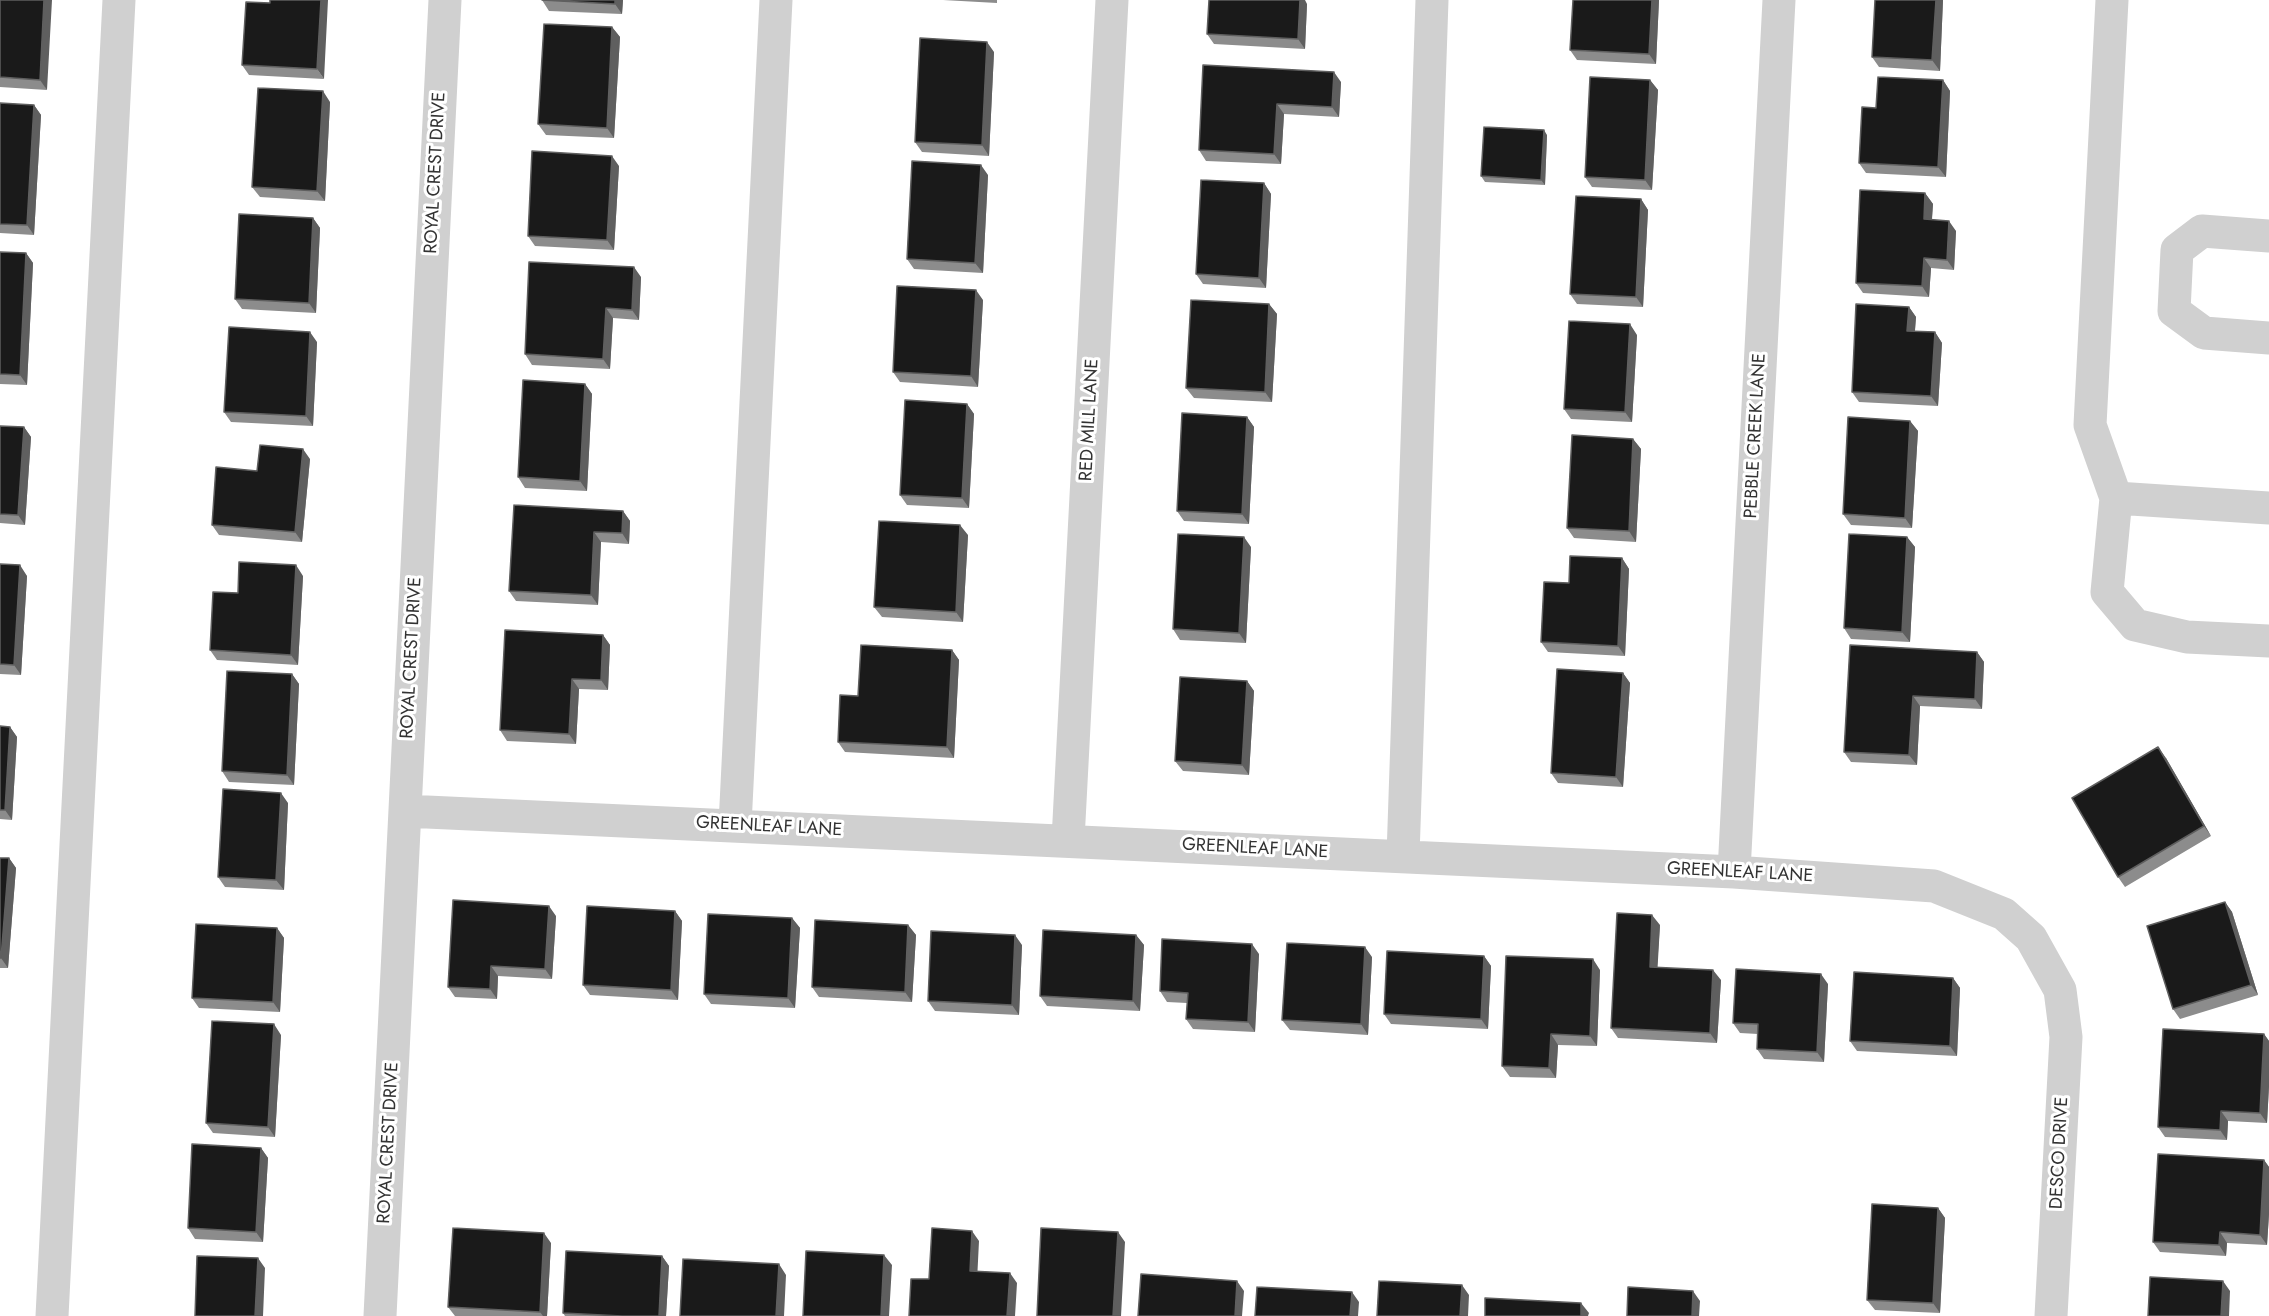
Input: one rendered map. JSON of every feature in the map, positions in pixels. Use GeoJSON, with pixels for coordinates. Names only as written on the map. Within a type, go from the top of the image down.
{"type":"FeatureCollection","features":[{"type":"Feature","properties":{"kind":"street"},"geometry":{"type":"LineString","coordinates":[[52,1316],[119,0]]}},
{"type":"Feature","properties":{"kind":"street","name":"ROYAL CREST DRIVE"},"geometry":{"type":"LineString","coordinates":[[380,1316],[445,0]]}},
{"type":"Feature","properties":{"kind":"street"},"geometry":{"type":"LineString","coordinates":[[735,825],[776,0]]}},
{"type":"Feature","properties":{"kind":"street","name":"RED MILL LANE"},"geometry":{"type":"LineString","coordinates":[[1068,840],[1112,0]]}},
{"type":"Feature","properties":{"kind":"street"},"geometry":{"type":"LineString","coordinates":[[1403,856],[1432,0]]}},
{"type":"Feature","properties":{"kind":"street","name":"PEBBLE CREEK LANE"},"geometry":{"type":"LineString","coordinates":[[1734,872],[1779,0]]}},
{"type":"Feature","properties":{"kind":"street"},"geometry":{"type":"LineString","coordinates":[[2112,0],[2090,425],[2116,498],[2107,592],[2135,625],[2187,637],[2269,641]]}},
{"type":"Feature","properties":{"kind":"street"},"geometry":{"type":"LineString","coordinates":[[2269,236],[2202,231],[2177,250],[2174,311],[2204,333],[2269,338]]}},
{"type":"Feature","properties":{"kind":"street"},"geometry":{"type":"LineString","coordinates":[[2116,498],[2269,508]]}},
{"type":"Feature","properties":{"kind":"street","name":"GREENLEAF LANE"},"geometry":{"type":"LineString","coordinates":[[405,811],[1734,872],[1934,886],[2004,914],[2031,938],[2060,990]]}},
{"type":"Feature","properties":{"kind":"street","name":"DESCO DRIVE"},"geometry":{"type":"LineString","coordinates":[[2051,1316],[2066,1037],[2060,990]]}},
{"type":"Feature","properties":{"kind":"building"},"geometry":{"type":"Polygon","coordinates":[[[0,0],[44,0],[40,80],[0,77],[0,0]]]}},
{"type":"Feature","properties":{"kind":"building"},"geometry":{"type":"Polygon","coordinates":[[[270,0],[321,0],[317,69],[242,65],[246,2],[270,3],[270,0]]]}},
{"type":"Feature","properties":{"kind":"building"},"geometry":{"type":"Polygon","coordinates":[[[542,0],[615,0],[615,4],[542,0]]]}},
{"type":"Feature","properties":{"kind":"building"},"geometry":{"type":"Polygon","coordinates":[[[1209,0],[1300,0],[1298,39],[1207,34],[1209,0]]]}},
{"type":"Feature","properties":{"kind":"building"},"geometry":{"type":"Polygon","coordinates":[[[1573,0],[1652,0],[1649,54],[1570,50],[1573,0]]]}},
{"type":"Feature","properties":{"kind":"building"},"geometry":{"type":"Polygon","coordinates":[[[1875,0],[1936,0],[1932,60],[1872,57],[1875,0]]]}},
{"type":"Feature","properties":{"kind":"building"},"geometry":{"type":"Polygon","coordinates":[[[544,24],[612,27],[607,128],[538,124],[544,24]]]}},
{"type":"Feature","properties":{"kind":"building"},"geometry":{"type":"Polygon","coordinates":[[[920,38],[987,42],[982,145],[915,142],[920,38]]]}},
{"type":"Feature","properties":{"kind":"building"},"geometry":{"type":"Polygon","coordinates":[[[1203,65],[1334,72],[1332,107],[1277,104],[1274,154],[1199,150],[1203,65]]]}},
{"type":"Feature","properties":{"kind":"building"},"geometry":{"type":"Polygon","coordinates":[[[1590,77],[1650,80],[1645,180],[1585,177],[1590,77]]]}},
{"type":"Feature","properties":{"kind":"building"},"geometry":{"type":"Polygon","coordinates":[[[1878,77],[1943,80],[1938,167],[1859,163],[1862,107],[1876,108],[1878,77]]]}},
{"type":"Feature","properties":{"kind":"building"},"geometry":{"type":"Polygon","coordinates":[[[258,88],[323,91],[317,191],[252,187],[258,88]]]}},
{"type":"Feature","properties":{"kind":"building"},"geometry":{"type":"Polygon","coordinates":[[[0,103],[34,105],[27,225],[0,224],[0,103]]]}},
{"type":"Feature","properties":{"kind":"building"},"geometry":{"type":"Polygon","coordinates":[[[1484,127],[1544,130],[1541,180],[1481,176],[1484,127]]]}},
{"type":"Feature","properties":{"kind":"building"},"geometry":{"type":"Polygon","coordinates":[[[532,151],[612,156],[607,240],[528,236],[532,151]]]}},
{"type":"Feature","properties":{"kind":"building"},"geometry":{"type":"Polygon","coordinates":[[[912,161],[981,165],[975,263],[907,259],[912,161]]]}},
{"type":"Feature","properties":{"kind":"building"},"geometry":{"type":"Polygon","coordinates":[[[1201,180],[1264,183],[1259,278],[1196,274],[1201,180]]]}},
{"type":"Feature","properties":{"kind":"building"},"geometry":{"type":"Polygon","coordinates":[[[1860,190],[1925,193],[1924,219],[1949,221],[1947,260],[1924,258],[1922,286],[1856,283],[1860,190]]]}},
{"type":"Feature","properties":{"kind":"building"},"geometry":{"type":"Polygon","coordinates":[[[1576,196],[1641,199],[1636,297],[1570,294],[1576,196]]]}},
{"type":"Feature","properties":{"kind":"building"},"geometry":{"type":"Polygon","coordinates":[[[239,214],[313,218],[309,303],[235,299],[239,214]]]}},
{"type":"Feature","properties":{"kind":"building"},"geometry":{"type":"Polygon","coordinates":[[[0,252],[26,253],[20,375],[0,374],[0,252]]]}},
{"type":"Feature","properties":{"kind":"building"},"geometry":{"type":"Polygon","coordinates":[[[529,262],[634,267],[632,310],[606,308],[603,359],[525,354],[529,262]]]}},
{"type":"Feature","properties":{"kind":"building"},"geometry":{"type":"Polygon","coordinates":[[[897,286],[976,290],[971,376],[893,372],[897,286]]]}},
{"type":"Feature","properties":{"kind":"building"},"geometry":{"type":"Polygon","coordinates":[[[1191,300],[1269,304],[1265,392],[1186,388],[1191,300]]]}},
{"type":"Feature","properties":{"kind":"building"},"geometry":{"type":"Polygon","coordinates":[[[1856,304],[1909,307],[1907,331],[1935,332],[1931,396],[1852,392],[1856,304]]]}},
{"type":"Feature","properties":{"kind":"building"},"geometry":{"type":"Polygon","coordinates":[[[1569,321],[1630,324],[1625,412],[1564,409],[1569,321]]]}},
{"type":"Feature","properties":{"kind":"building"},"geometry":{"type":"Polygon","coordinates":[[[229,327],[310,332],[306,416],[224,412],[229,327]]]}},
{"type":"Feature","properties":{"kind":"building"},"geometry":{"type":"Polygon","coordinates":[[[523,380],[585,384],[580,481],[518,477],[523,380]]]}},
{"type":"Feature","properties":{"kind":"building"},"geometry":{"type":"Polygon","coordinates":[[[905,400],[967,404],[962,498],[900,495],[905,400]]]}},
{"type":"Feature","properties":{"kind":"building"},"geometry":{"type":"Polygon","coordinates":[[[1182,413],[1247,417],[1242,514],[1177,511],[1182,413]]]}},
{"type":"Feature","properties":{"kind":"building"},"geometry":{"type":"Polygon","coordinates":[[[1848,417],[1910,421],[1905,518],[1843,514],[1848,417]]]}},
{"type":"Feature","properties":{"kind":"building"},"geometry":{"type":"Polygon","coordinates":[[[0,426],[24,427],[18,515],[0,514],[0,426]]]}},
{"type":"Feature","properties":{"kind":"building"},"geometry":{"type":"Polygon","coordinates":[[[1572,435],[1633,439],[1629,531],[1567,528],[1572,435]]]}},
{"type":"Feature","properties":{"kind":"building"},"geometry":{"type":"Polygon","coordinates":[[[260,445],[303,449],[295,532],[212,525],[216,467],[257,471],[260,445]]]}},
{"type":"Feature","properties":{"kind":"building"},"geometry":{"type":"Polygon","coordinates":[[[514,505],[623,511],[622,533],[594,532],[591,595],[509,591],[514,505]]]}},
{"type":"Feature","properties":{"kind":"building"},"geometry":{"type":"Polygon","coordinates":[[[879,521],[960,525],[956,612],[874,607],[879,521]]]}},
{"type":"Feature","properties":{"kind":"building"},"geometry":{"type":"Polygon","coordinates":[[[1178,534],[1244,537],[1239,633],[1173,629],[1178,534]]]}},
{"type":"Feature","properties":{"kind":"building"},"geometry":{"type":"Polygon","coordinates":[[[1849,534],[1907,537],[1902,632],[1844,628],[1849,534]]]}},
{"type":"Feature","properties":{"kind":"building"},"geometry":{"type":"Polygon","coordinates":[[[1570,556],[1622,558],[1618,646],[1541,642],[1544,582],[1569,583],[1570,556]]]}},
{"type":"Feature","properties":{"kind":"building"},"geometry":{"type":"Polygon","coordinates":[[[239,562],[296,565],[291,655],[210,650],[213,592],[238,593],[239,562]]]}},
{"type":"Feature","properties":{"kind":"building"},"geometry":{"type":"Polygon","coordinates":[[[0,564],[20,565],[14,665],[0,664],[0,564]]]}},
{"type":"Feature","properties":{"kind":"building"},"geometry":{"type":"Polygon","coordinates":[[[505,630],[603,635],[601,680],[572,679],[569,734],[500,730],[505,630]]]}},
{"type":"Feature","properties":{"kind":"building"},"geometry":{"type":"Polygon","coordinates":[[[861,645],[952,650],[947,747],[838,742],[840,695],[858,696],[861,645]]]}},
{"type":"Feature","properties":{"kind":"building"},"geometry":{"type":"Polygon","coordinates":[[[1850,645],[1977,652],[1975,699],[1913,696],[1909,755],[1844,752],[1850,645]]]}},
{"type":"Feature","properties":{"kind":"building"},"geometry":{"type":"Polygon","coordinates":[[[1557,669],[1623,673],[1616,777],[1551,773],[1557,669]]]}},
{"type":"Feature","properties":{"kind":"building"},"geometry":{"type":"Polygon","coordinates":[[[227,671],[292,674],[287,775],[222,771],[227,671]]]}},
{"type":"Feature","properties":{"kind":"building"},"geometry":{"type":"Polygon","coordinates":[[[1180,677],[1247,681],[1242,765],[1175,761],[1180,677]]]}},
{"type":"Feature","properties":{"kind":"building"},"geometry":{"type":"Polygon","coordinates":[[[0,726],[10,727],[5,810],[0,810],[0,726]]]}},
{"type":"Feature","properties":{"kind":"building"},"geometry":{"type":"Polygon","coordinates":[[[2158,747],[2204,826],[2118,877],[2072,798],[2158,747]]]}},
{"type":"Feature","properties":{"kind":"building"},"geometry":{"type":"Polygon","coordinates":[[[223,789],[281,793],[276,880],[218,877],[223,789]]]}},
{"type":"Feature","properties":{"kind":"building"},"geometry":{"type":"Polygon","coordinates":[[[0,858],[9,858],[1,958],[0,958],[0,858]]]}},
{"type":"Feature","properties":{"kind":"building"},"geometry":{"type":"Polygon","coordinates":[[[453,900],[549,906],[545,969],[491,966],[490,989],[448,987],[453,900]]]}},
{"type":"Feature","properties":{"kind":"building"},"geometry":{"type":"Polygon","coordinates":[[[2225,902],[2251,985],[2173,1009],[2147,926],[2225,902]]]}},
{"type":"Feature","properties":{"kind":"building"},"geometry":{"type":"Polygon","coordinates":[[[587,906],[675,911],[671,990],[583,985],[587,906]]]}},
{"type":"Feature","properties":{"kind":"building"},"geometry":{"type":"Polygon","coordinates":[[[1617,913],[1652,915],[1650,967],[1713,970],[1710,1033],[1611,1028],[1617,913]]]}},
{"type":"Feature","properties":{"kind":"building"},"geometry":{"type":"Polygon","coordinates":[[[708,914],[792,918],[788,998],[704,994],[708,914]]]}},
{"type":"Feature","properties":{"kind":"building"},"geometry":{"type":"Polygon","coordinates":[[[815,920],[908,925],[905,992],[812,987],[815,920]]]}},
{"type":"Feature","properties":{"kind":"building"},"geometry":{"type":"Polygon","coordinates":[[[196,924],[277,928],[273,1002],[192,998],[196,924]]]}},
{"type":"Feature","properties":{"kind":"building"},"geometry":{"type":"Polygon","coordinates":[[[1043,930],[1136,935],[1133,1001],[1040,996],[1043,930]]]}},
{"type":"Feature","properties":{"kind":"building"},"geometry":{"type":"Polygon","coordinates":[[[931,931],[1015,935],[1012,1005],[928,1001],[931,931]]]}},
{"type":"Feature","properties":{"kind":"building"},"geometry":{"type":"Polygon","coordinates":[[[1162,939],[1252,944],[1248,1022],[1186,1019],[1188,993],[1160,991],[1162,939]]]}},
{"type":"Feature","properties":{"kind":"building"},"geometry":{"type":"Polygon","coordinates":[[[1287,943],[1365,947],[1361,1024],[1282,1020],[1287,943]]]}},
{"type":"Feature","properties":{"kind":"building"},"geometry":{"type":"Polygon","coordinates":[[[1387,951],[1484,956],[1481,1019],[1384,1014],[1387,951]]]}},
{"type":"Feature","properties":{"kind":"building"},"geometry":{"type":"Polygon","coordinates":[[[1506,956],[1593,959],[1590,1036],[1551,1034],[1549,1068],[1502,1066],[1506,956]]]}},
{"type":"Feature","properties":{"kind":"building"},"geometry":{"type":"Polygon","coordinates":[[[1736,969],[1821,974],[1817,1052],[1757,1049],[1758,1024],[1733,1023],[1736,969]]]}},
{"type":"Feature","properties":{"kind":"building"},"geometry":{"type":"Polygon","coordinates":[[[1854,972],[1953,978],[1950,1046],[1850,1041],[1854,972]]]}},
{"type":"Feature","properties":{"kind":"building"},"geometry":{"type":"Polygon","coordinates":[[[212,1021],[274,1024],[268,1127],[206,1123],[212,1021]]]}},
{"type":"Feature","properties":{"kind":"building"},"geometry":{"type":"Polygon","coordinates":[[[2163,1029],[2264,1034],[2260,1113],[2221,1111],[2220,1130],[2158,1127],[2163,1029]]]}},
{"type":"Feature","properties":{"kind":"building"},"geometry":{"type":"Polygon","coordinates":[[[192,1144],[261,1148],[256,1232],[188,1228],[192,1144]]]}},
{"type":"Feature","properties":{"kind":"building"},"geometry":{"type":"Polygon","coordinates":[[[2158,1154],[2264,1160],[2260,1235],[2220,1232],[2219,1245],[2153,1242],[2158,1154]]]}},
{"type":"Feature","properties":{"kind":"building"},"geometry":{"type":"Polygon","coordinates":[[[1872,1204],[1938,1208],[1933,1303],[1867,1300],[1872,1204]]]}},
{"type":"Feature","properties":{"kind":"building"},"geometry":{"type":"Polygon","coordinates":[[[453,1228],[544,1233],[540,1312],[448,1307],[453,1228]]]}},
{"type":"Feature","properties":{"kind":"building"},"geometry":{"type":"Polygon","coordinates":[[[932,1228],[972,1231],[970,1271],[1010,1273],[1007,1316],[909,1316],[911,1279],[929,1279],[932,1228]]]}},
{"type":"Feature","properties":{"kind":"building"},"geometry":{"type":"Polygon","coordinates":[[[1041,1228],[1118,1232],[1113,1316],[1037,1316],[1041,1228]]]}},
{"type":"Feature","properties":{"kind":"building"},"geometry":{"type":"Polygon","coordinates":[[[566,1251],[662,1256],[659,1316],[563,1313],[566,1251]]]}},
{"type":"Feature","properties":{"kind":"building"},"geometry":{"type":"Polygon","coordinates":[[[806,1251],[884,1255],[881,1316],[803,1316],[806,1251]]]}},
{"type":"Feature","properties":{"kind":"building"},"geometry":{"type":"Polygon","coordinates":[[[197,1256],[258,1258],[255,1316],[195,1316],[197,1256]]]}},
{"type":"Feature","properties":{"kind":"building"},"geometry":{"type":"Polygon","coordinates":[[[683,1259],[779,1264],[776,1316],[680,1316],[683,1259]]]}},
{"type":"Feature","properties":{"kind":"building"},"geometry":{"type":"Polygon","coordinates":[[[1141,1274],[1237,1281],[1235,1316],[1138,1316],[1141,1274]]]}},
{"type":"Feature","properties":{"kind":"building"},"geometry":{"type":"Polygon","coordinates":[[[2150,1277],[2223,1281],[2221,1316],[2148,1316],[2150,1277]]]}},
{"type":"Feature","properties":{"kind":"building"},"geometry":{"type":"Polygon","coordinates":[[[1379,1281],[1462,1285],[1460,1316],[1377,1316],[1379,1281]]]}},
{"type":"Feature","properties":{"kind":"building"},"geometry":{"type":"Polygon","coordinates":[[[1257,1287],[1352,1292],[1350,1316],[1255,1316],[1257,1287]]]}},
{"type":"Feature","properties":{"kind":"building"},"geometry":{"type":"Polygon","coordinates":[[[1628,1287],[1693,1291],[1692,1316],[1627,1316],[1628,1287]]]}},
{"type":"Feature","properties":{"kind":"building"},"geometry":{"type":"Polygon","coordinates":[[[1485,1298],[1581,1303],[1581,1316],[1485,1316],[1485,1298]]]}}]}
